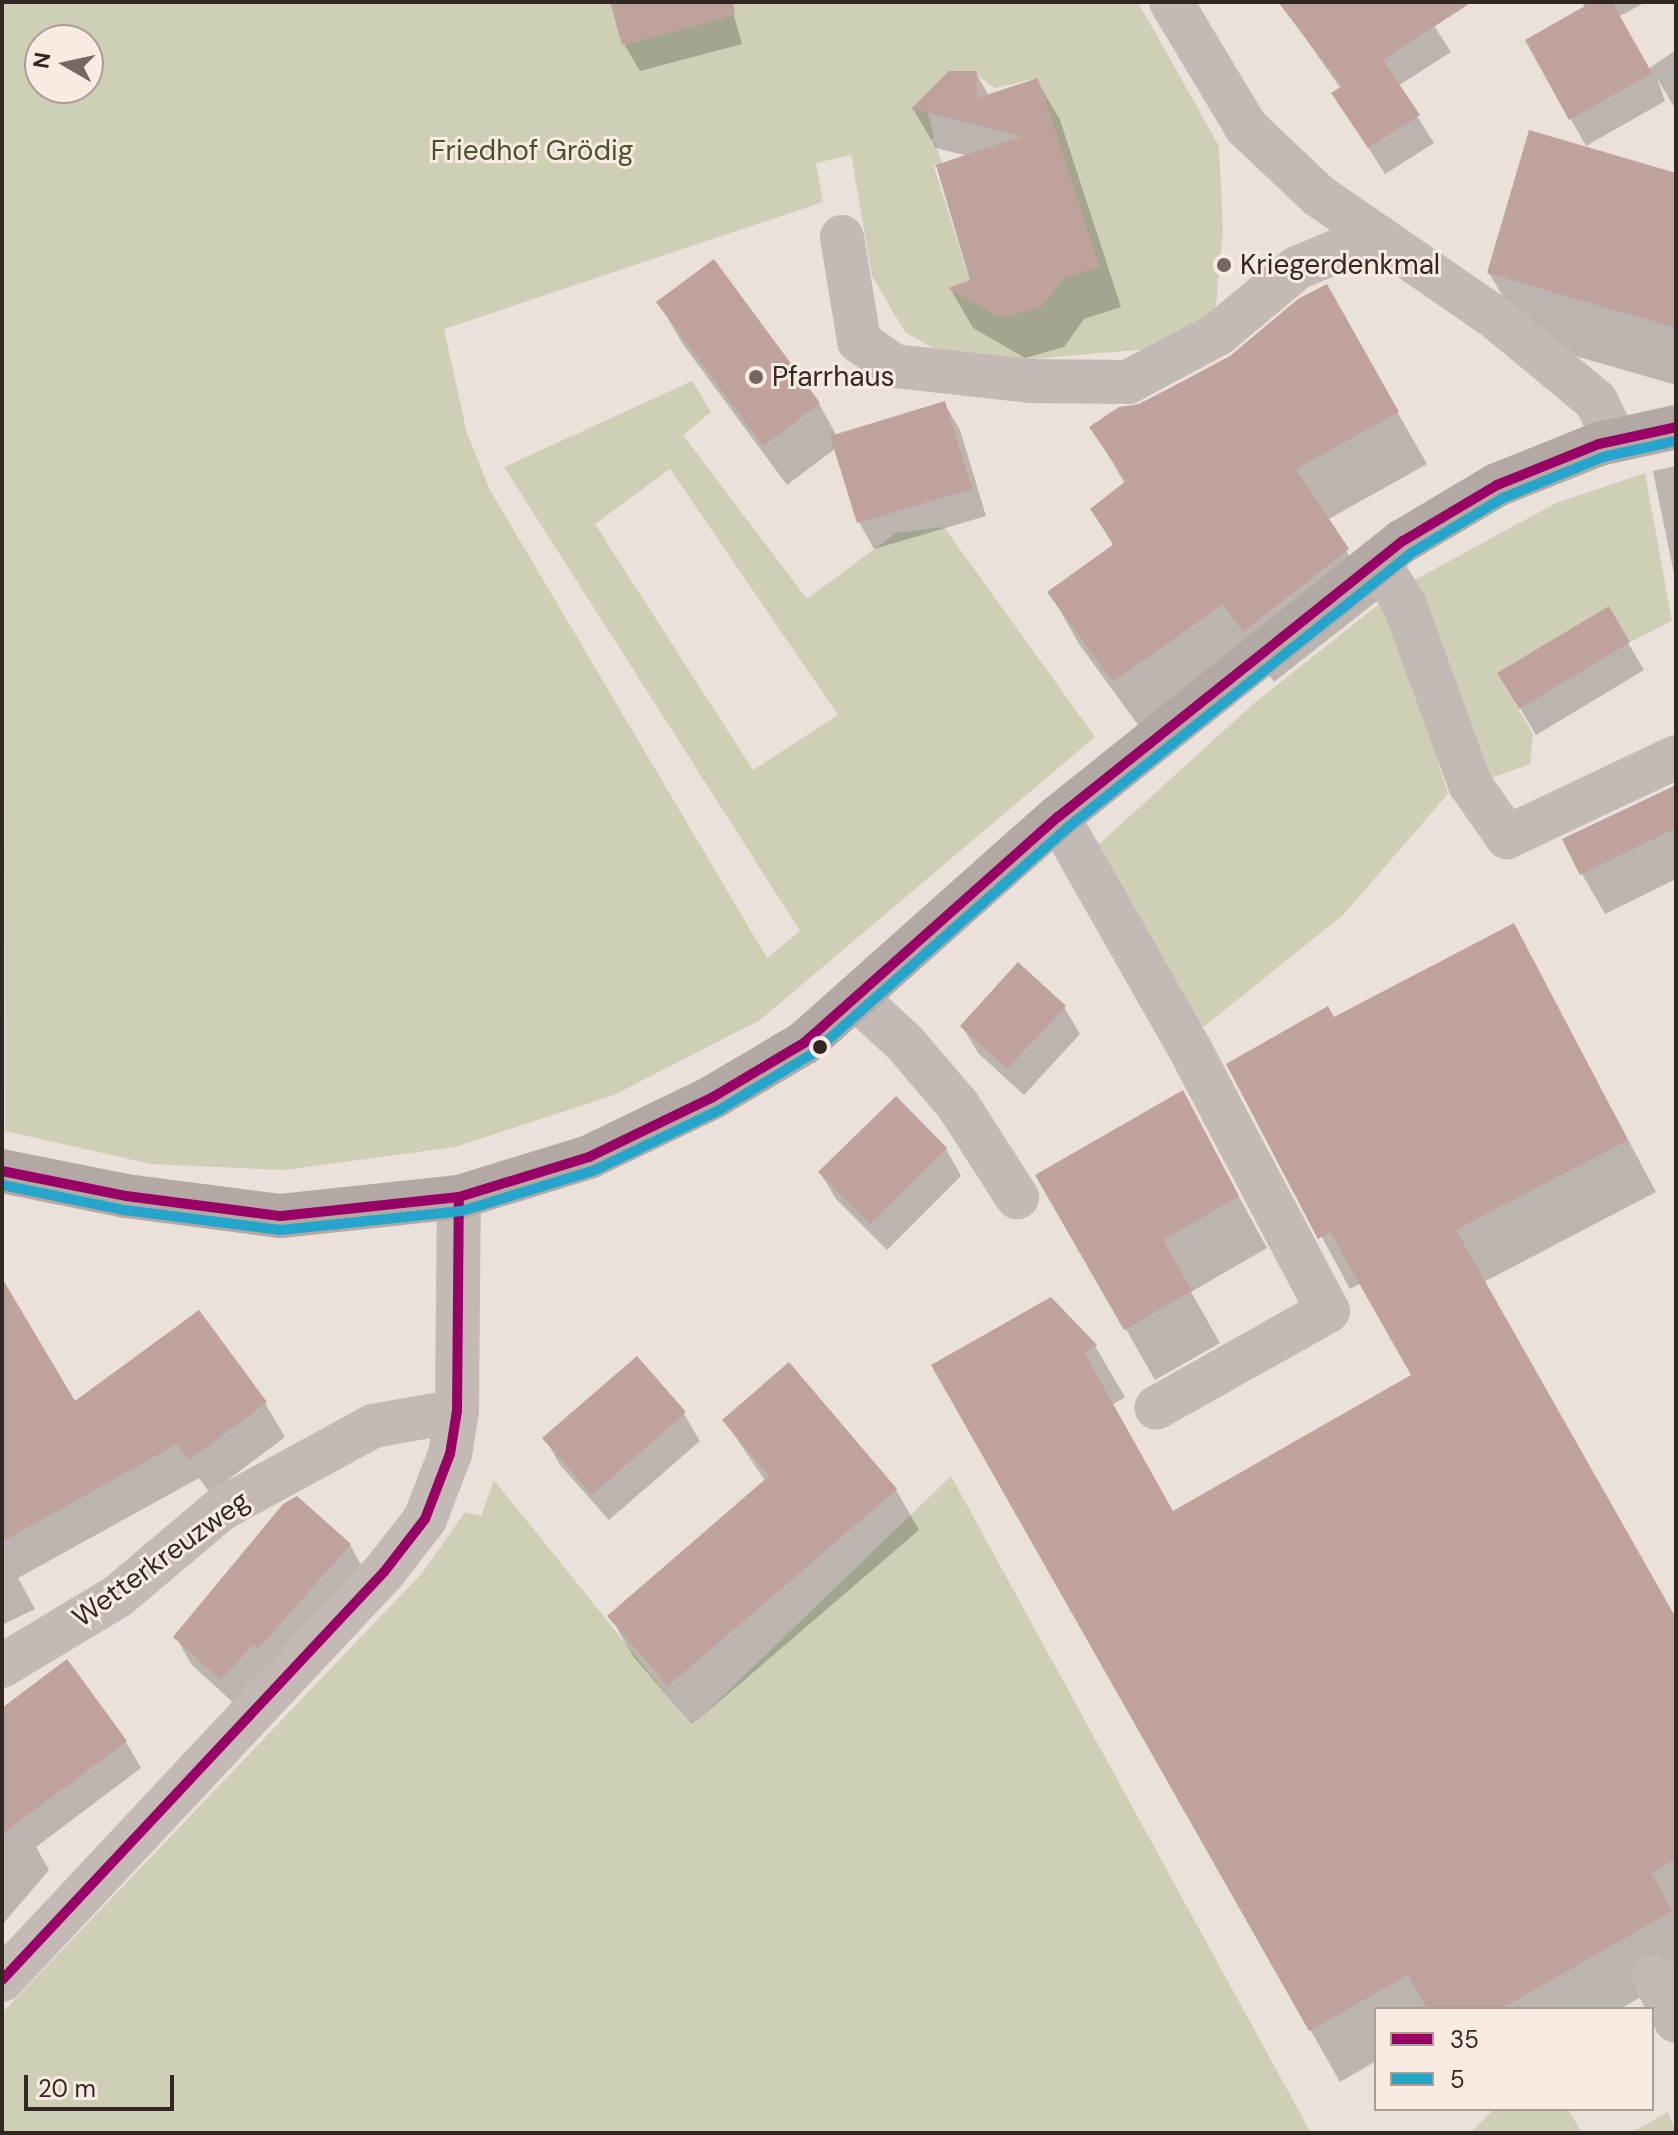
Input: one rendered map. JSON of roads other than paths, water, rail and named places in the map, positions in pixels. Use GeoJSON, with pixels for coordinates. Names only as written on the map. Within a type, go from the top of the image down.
{"type":"FeatureCollection","features":[{"type":"Feature","properties":{"kind":"main road"},"geometry":{"type":"LineString","coordinates":[[2,1171],[126,1196],[281,1216],[459,1197],[589,1157],[713,1097],[804,1043],[1058,817],[1377,561],[1497,485],[1615,440],[1676,427]]}},
{"type":"Feature","properties":{"kind":"street"},"geometry":{"type":"LineString","coordinates":[[1171,2],[1246,127],[1319,196],[1497,319],[1596,401],[1615,440]]}},
{"type":"Feature","properties":{"kind":"street"},"geometry":{"type":"LineString","coordinates":[[842,237],[859,341],[894,366],[1030,381],[1128,382],[1218,334],[1297,268],[1375,235]]}},
{"type":"Feature","properties":{"kind":"street"},"geometry":{"type":"LineString","coordinates":[[1377,561],[1404,603],[1470,784],[1507,837],[1676,757]]}},
{"type":"Feature","properties":{"kind":"street"},"geometry":{"type":"LineString","coordinates":[[1058,817],[1193,1055],[1328,1311],[1156,1408]]}},
{"type":"Feature","properties":{"kind":"street"},"geometry":{"type":"LineString","coordinates":[[857,999],[904,1042],[957,1104],[1017,1197]]}},
{"type":"Feature","properties":{"kind":"street"},"geometry":{"type":"LineString","coordinates":[[2,1980],[384,1572],[425,1519],[440,1489],[457,1411],[459,1197]]}},
{"type":"Feature","properties":{"kind":"street","name":"Wetterkreuzweg"},"geometry":{"type":"LineString","coordinates":[[2,1666],[118,1596],[221,1509],[373,1426],[457,1411]]}},
{"type":"Feature","properties":{"kind":"street"},"geometry":{"type":"LineString","coordinates":[[1654,1977],[1676,2021]]}},
{"type":"Feature","properties":{"kind":"place","name":"Kriegerdenkmal"},"geometry":{"type":"Point","coordinates":[1224,265]}},
{"type":"Feature","properties":{"kind":"place","name":"Pfarrhaus"},"geometry":{"type":"Point","coordinates":[756,377]}},
{"type":"Feature","properties":{"kind":"park label","name":"Friedhof Grödig"},"geometry":{"type":"Point","coordinates":[532,151]}}]}
